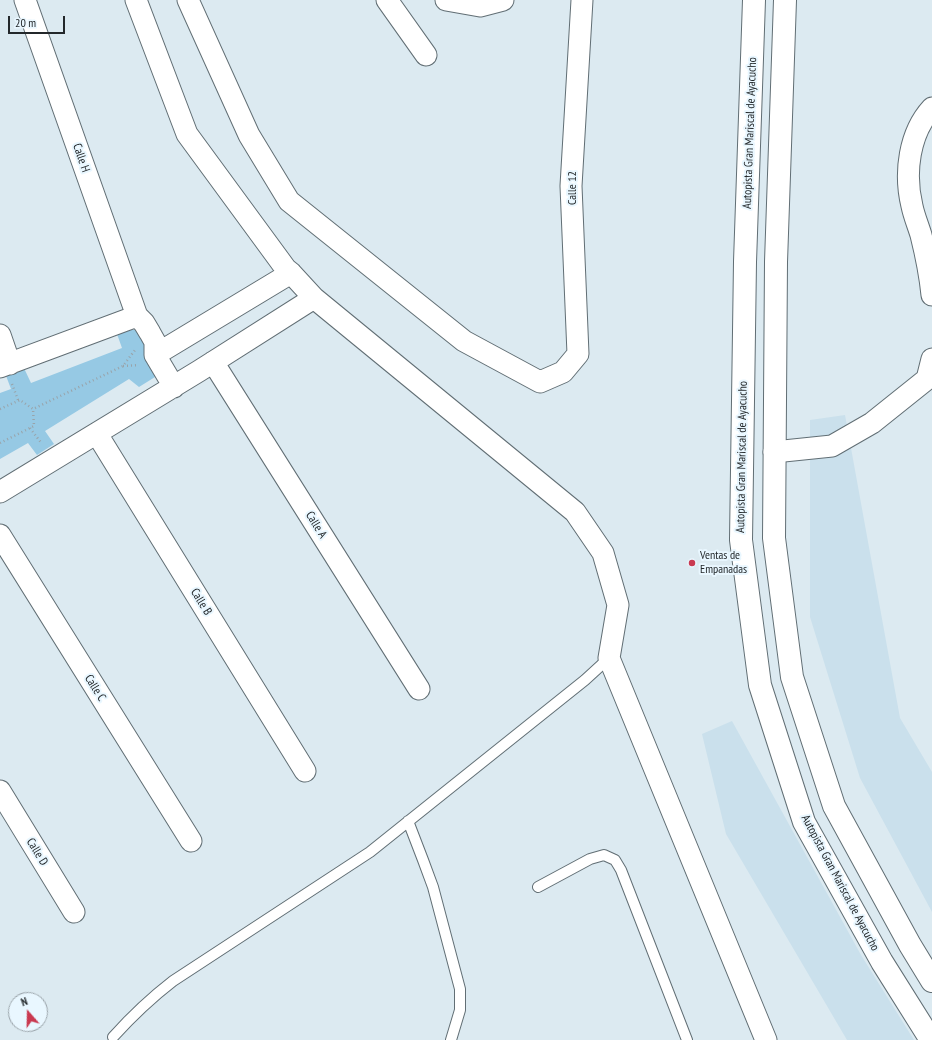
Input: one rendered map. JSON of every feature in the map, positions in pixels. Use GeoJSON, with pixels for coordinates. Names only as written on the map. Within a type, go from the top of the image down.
{"type":"FeatureCollection","features":[{"type":"Feature","properties":{"kind":"highway","name":"Autopista Gran Mariscal de Ayacucho"},"geometry":{"type":"LineString","coordinates":[[754,0],[745,262],[741,540],[760,685],[804,822],[882,962],[930,1040]]}},
{"type":"Feature","properties":{"kind":"highway"},"geometry":{"type":"LineString","coordinates":[[785,0],[776,262],[774,538],[792,677],[834,806],[910,945],[932,980]]}},
{"type":"Feature","properties":{"kind":"street","name":"Calle H"},"geometry":{"type":"LineString","coordinates":[[25,0],[137,316],[144,323],[150,333],[154,342],[155,355],[174,387]]}},
{"type":"Feature","properties":{"kind":"street"},"geometry":{"type":"LineString","coordinates":[[136,0],[187,134],[286,269],[314,298],[575,512],[603,554],[618,605],[609,658],[766,1040]]}},
{"type":"Feature","properties":{"kind":"street","name":"Calle 12"},"geometry":{"type":"LineString","coordinates":[[188,0],[249,135],[289,201],[464,341],[540,382],[563,372],[578,354],[571,186],[582,0]]}},
{"type":"Feature","properties":{"kind":"street"},"geometry":{"type":"LineString","coordinates":[[387,0],[426,55]]}},
{"type":"Feature","properties":{"kind":"street"},"geometry":{"type":"LineString","coordinates":[[446,0],[480,6],[503,0]]}},
{"type":"Feature","properties":{"kind":"street"},"geometry":{"type":"LineString","coordinates":[[932,108],[916,133],[909,159],[908,175],[912,206],[927,261],[932,295]]}},
{"type":"Feature","properties":{"kind":"street"},"geometry":{"type":"LineString","coordinates":[[155,355],[291,273]]}},
{"type":"Feature","properties":{"kind":"street"},"geometry":{"type":"LineString","coordinates":[[0,492],[174,387],[314,298]]}},
{"type":"Feature","properties":{"kind":"street"},"geometry":{"type":"LineString","coordinates":[[0,335],[7,371],[137,316]]}},
{"type":"Feature","properties":{"kind":"street"},"geometry":{"type":"LineString","coordinates":[[774,452],[832,446],[872,423],[927,378],[932,359]]}},
{"type":"Feature","properties":{"kind":"street","name":"Calle A"},"geometry":{"type":"LineString","coordinates":[[213,362],[419,689]]}},
{"type":"Feature","properties":{"kind":"street","name":"Calle B"},"geometry":{"type":"LineString","coordinates":[[97,434],[306,771]]}},
{"type":"Feature","properties":{"kind":"street","name":"Calle C"},"geometry":{"type":"LineString","coordinates":[[0,535],[191,841]]}},
{"type":"Feature","properties":{"kind":"street","name":"Calle D"},"geometry":{"type":"LineString","coordinates":[[0,791],[74,912]]}},
{"type":"Feature","properties":{"kind":"lane"},"geometry":{"type":"LineString","coordinates":[[113,1037],[138,1010],[173,981],[370,852],[585,680],[609,658]]}},
{"type":"Feature","properties":{"kind":"lane"},"geometry":{"type":"LineString","coordinates":[[408,821],[433,887],[460,989],[460,1010],[451,1040]]}},
{"type":"Feature","properties":{"kind":"lane"},"geometry":{"type":"LineString","coordinates":[[538,887],[590,859],[604,855],[615,860],[621,870],[687,1040]]}},
{"type":"Feature","properties":{"kind":"path"},"geometry":{"type":"LineString","coordinates":[[33,409],[123,366],[136,347]]}},
{"type":"Feature","properties":{"kind":"path"},"geometry":{"type":"LineString","coordinates":[[7,371],[18,400],[33,409]]}},
{"type":"Feature","properties":{"kind":"path"},"geometry":{"type":"LineString","coordinates":[[0,408],[18,400]]}},
{"type":"Feature","properties":{"kind":"path"},"geometry":{"type":"LineString","coordinates":[[0,443],[34,426],[33,409]]}},
{"type":"Feature","properties":{"kind":"path"},"geometry":{"type":"LineString","coordinates":[[30,428],[44,448]]}},
{"type":"Feature","properties":{"kind":"shaded area"},"geometry":{"type":"Polygon","coordinates":[[[125,330],[136,330],[144,341],[152,357],[155,377],[139,387],[129,379],[45,431],[54,444],[37,455],[28,443],[0,459],[0,393],[11,389],[5,373],[23,366],[31,383],[122,348],[117,334],[125,330]]]}},
{"type":"Feature","properties":{"kind":"shaded area"},"geometry":{"type":"Polygon","coordinates":[[[845,415],[900,718],[932,772],[932,912],[860,778],[810,617],[810,420],[845,415]]]}},
{"type":"Feature","properties":{"kind":"shaded area"},"geometry":{"type":"Polygon","coordinates":[[[732,721],[861,955],[914,1040],[847,1040],[726,834],[702,734],[732,721]]]}},
{"type":"Feature","properties":{"kind":"place","name":"Ventas de Empanadas"},"geometry":{"type":"Point","coordinates":[692,563]}}]}
